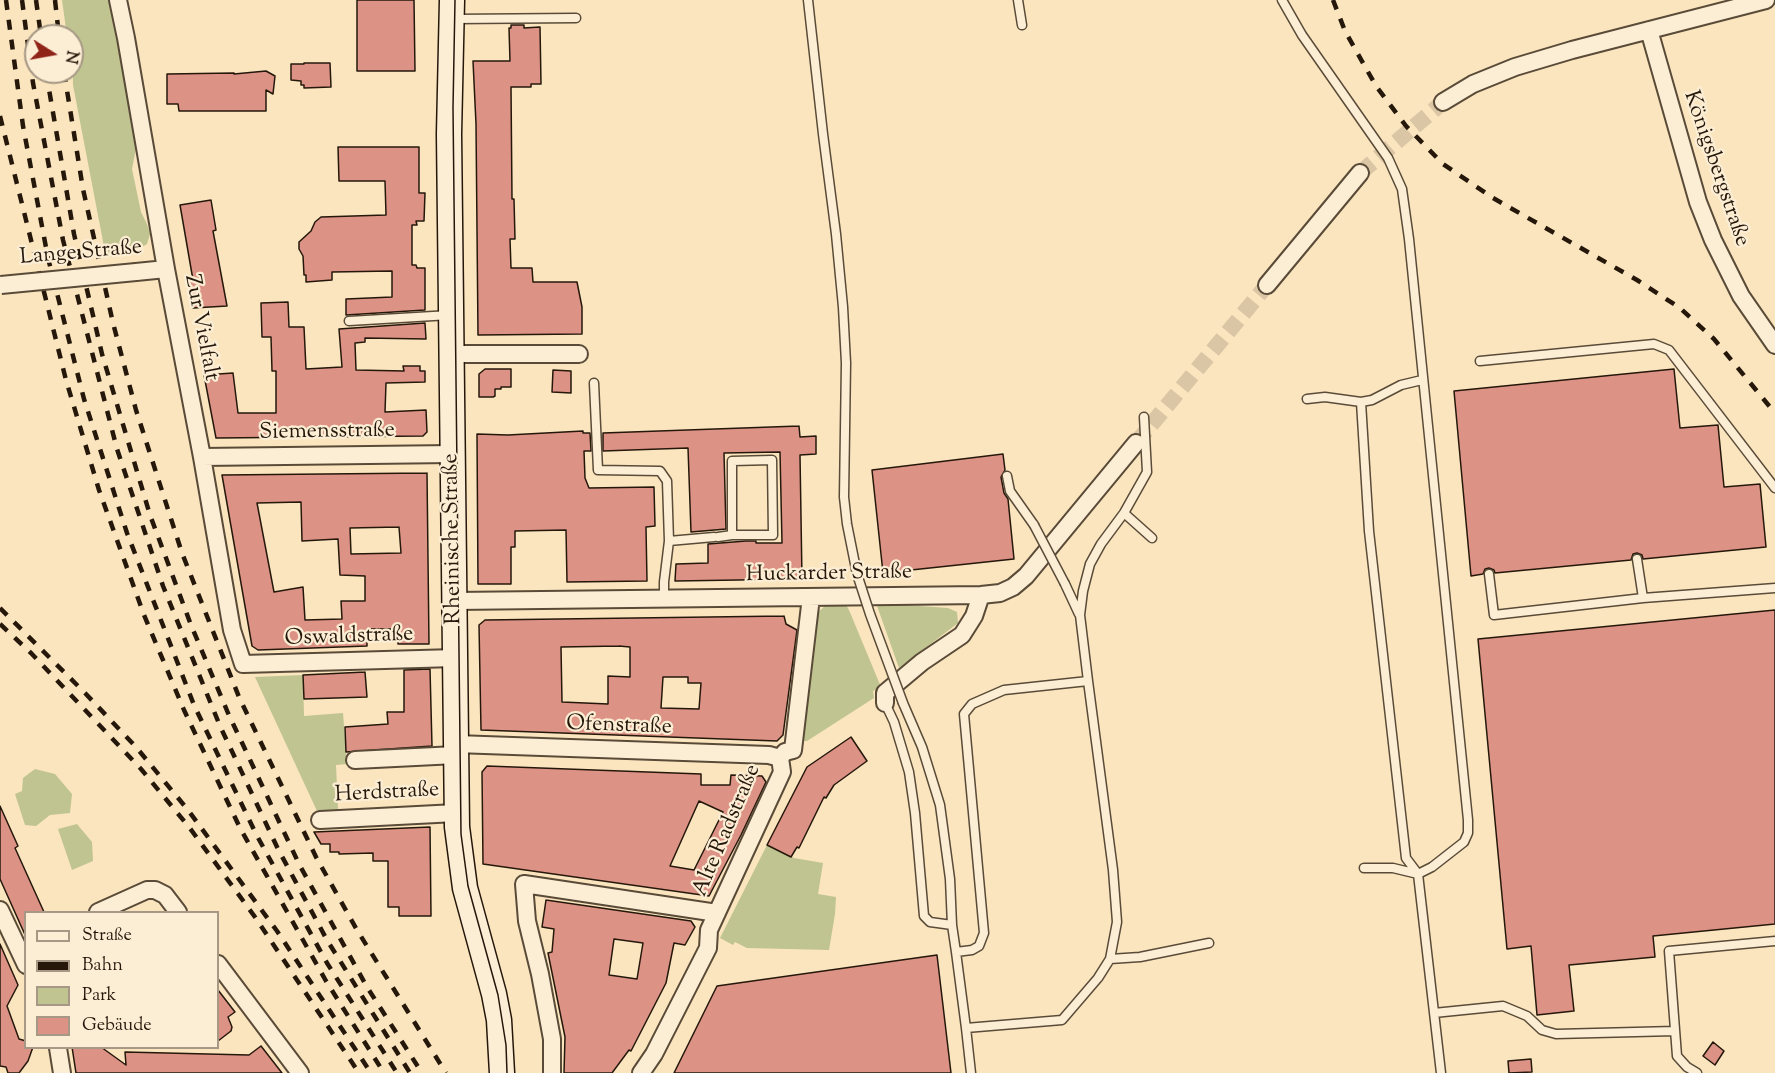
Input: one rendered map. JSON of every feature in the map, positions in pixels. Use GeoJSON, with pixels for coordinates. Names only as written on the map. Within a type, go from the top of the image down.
{"type":"FeatureCollection","features":[{"type":"Feature","properties":{"kind":"main road","name":"Rheinische Straße"},"geometry":{"type":"LineString","coordinates":[[452,10],[449,134],[456,813],[458,848],[465,888],[499,1020],[502,1073]]}},
{"type":"Feature","properties":{"kind":"street","name":"Zur Vielfalt"},"geometry":{"type":"LineString","coordinates":[[118,0],[129,50],[166,269],[232,630],[243,664]]}},
{"type":"Feature","properties":{"kind":"street"},"geometry":{"type":"LineString","coordinates":[[1443,102],[1473,84],[1515,67],[1649,30],[1731,4],[1766,0]]}},
{"type":"Feature","properties":{"kind":"street","name":"Königsbergstraße"},"geometry":{"type":"LineString","coordinates":[[1649,30],[1698,202],[1713,240],[1741,296],[1775,345]]}},
{"type":"Feature","properties":{"kind":"street"},"geometry":{"type":"LineString","coordinates":[[1266,285],[1360,172]]}},
{"type":"Feature","properties":{"kind":"street","name":"Lange Straße"},"geometry":{"type":"LineString","coordinates":[[0,285],[166,269]]}},
{"type":"Feature","properties":{"kind":"street"},"geometry":{"type":"LineString","coordinates":[[451,354],[579,354]]}},
{"type":"Feature","properties":{"kind":"street","name":"Huckarder Straße"},"geometry":{"type":"LineString","coordinates":[[455,601],[1000,593],[1013,587],[1026,576],[1136,443]]}},
{"type":"Feature","properties":{"kind":"street","name":"Siemensstraße"},"geometry":{"type":"LineString","coordinates":[[202,457],[452,454]]}},
{"type":"Feature","properties":{"kind":"street"},"geometry":{"type":"LineString","coordinates":[[885,703],[885,693],[922,662],[962,635],[974,616],[981,595]]}},
{"type":"Feature","properties":{"kind":"street","name":"Alte Radstraße"},"geometry":{"type":"LineString","coordinates":[[641,1073],[654,1054],[708,948],[708,930],[782,772],[780,758],[785,752],[794,750],[812,597]]}},
{"type":"Feature","properties":{"kind":"street","name":"Oswaldstraße"},"geometry":{"type":"LineString","coordinates":[[243,664],[455,658]]}},
{"type":"Feature","properties":{"kind":"street","name":"Ofenstraße"},"geometry":{"type":"LineString","coordinates":[[355,760],[456,749],[769,755],[780,758]]}},
{"type":"Feature","properties":{"kind":"street","name":"Herdstraße"},"geometry":{"type":"LineString","coordinates":[[320,820],[456,813]]}},
{"type":"Feature","properties":{"kind":"street"},"geometry":{"type":"LineString","coordinates":[[552,1073],[552,1039],[540,974],[526,921],[524,884],[717,913]]}},
{"type":"Feature","properties":{"kind":"street"},"geometry":{"type":"LineString","coordinates":[[100,911],[147,890],[155,890],[165,895],[177,911]]}},
{"type":"Feature","properties":{"kind":"street"},"geometry":{"type":"LineString","coordinates":[[0,910],[23,954]]}},
{"type":"Feature","properties":{"kind":"street"},"geometry":{"type":"LineString","coordinates":[[219,965],[300,1073]]}},
{"type":"Feature","properties":{"kind":"street"},"geometry":{"type":"LineString","coordinates":[[58,1049],[62,1073]]}},
{"type":"Feature","properties":{"kind":"lane"},"geometry":{"type":"LineString","coordinates":[[808,0],[843,307],[846,363],[844,497],[849,536],[857,574],[870,614],[922,747],[940,805],[950,879],[952,925],[971,1073]]}},
{"type":"Feature","properties":{"kind":"lane"},"geometry":{"type":"LineString","coordinates":[[1018,0],[1022,25]]}},
{"type":"Feature","properties":{"kind":"lane"},"geometry":{"type":"LineString","coordinates":[[1282,0],[1302,34],[1388,158],[1399,181],[1406,209],[1468,820],[1468,833],[1464,842],[1444,859],[1418,874],[1393,868],[1364,868]]}},
{"type":"Feature","properties":{"kind":"lane"},"geometry":{"type":"LineString","coordinates":[[452,10],[576,18]]}},
{"type":"Feature","properties":{"kind":"lane"},"geometry":{"type":"LineString","coordinates":[[349,321],[451,315]]}},
{"type":"Feature","properties":{"kind":"lane"},"geometry":{"type":"LineString","coordinates":[[1480,361],[1654,344],[1669,350],[1775,488]]}},
{"type":"Feature","properties":{"kind":"lane"},"geometry":{"type":"LineString","coordinates":[[1307,399],[1325,397],[1361,402],[1372,400],[1401,385],[1422,380]]}},
{"type":"Feature","properties":{"kind":"lane"},"geometry":{"type":"LineString","coordinates":[[594,383],[598,470],[660,471],[667,481],[669,541],[664,599]]}},
{"type":"Feature","properties":{"kind":"lane"},"geometry":{"type":"LineString","coordinates":[[1361,402],[1369,531],[1406,858],[1418,874],[1440,1073]]}},
{"type":"Feature","properties":{"kind":"lane"},"geometry":{"type":"LineString","coordinates":[[966,1028],[1062,1020],[1098,978],[1110,958],[1116,922],[1113,870],[1080,615],[1090,564],[1101,544],[1124,513],[1147,472],[1144,417]]}},
{"type":"Feature","properties":{"kind":"lane"},"geometry":{"type":"LineString","coordinates":[[669,541],[732,535],[773,535],[772,460],[732,461],[732,535]]}},
{"type":"Feature","properties":{"kind":"lane"},"geometry":{"type":"LineString","coordinates":[[1007,476],[1010,491],[1034,525],[1080,615]]}},
{"type":"Feature","properties":{"kind":"lane"},"geometry":{"type":"LineString","coordinates":[[1124,513],[1152,538]]}},
{"type":"Feature","properties":{"kind":"lane"},"geometry":{"type":"LineString","coordinates":[[1637,560],[1643,598]]}},
{"type":"Feature","properties":{"kind":"lane"},"geometry":{"type":"LineString","coordinates":[[1489,574],[1494,615],[1643,598],[1775,588]]}},
{"type":"Feature","properties":{"kind":"lane"},"geometry":{"type":"LineString","coordinates":[[956,952],[972,950],[979,946],[984,933],[964,714],[972,704],[1004,690],[1088,681]]}},
{"type":"Feature","properties":{"kind":"lane"},"geometry":{"type":"LineString","coordinates":[[885,703],[894,722],[909,772],[924,916],[930,922],[952,925]]}},
{"type":"Feature","properties":{"kind":"lane"},"geometry":{"type":"LineString","coordinates":[[1697,1073],[1687,1067],[1677,1056],[1669,951],[1775,941]]}},
{"type":"Feature","properties":{"kind":"lane"},"geometry":{"type":"LineString","coordinates":[[1110,958],[1140,957],[1209,943]]}},
{"type":"Feature","properties":{"kind":"lane"},"geometry":{"type":"LineString","coordinates":[[1434,1013],[1503,1006],[1527,1016],[1542,1030],[1556,1034],[1675,1031]]}},
{"type":"Feature","properties":{"kind":"green space"},"geometry":{"type":"Polygon","coordinates":[[[62,0],[111,0],[137,143],[132,169],[141,212],[150,234],[147,244],[129,255],[106,257],[73,85],[84,84],[84,24],[65,24],[62,0]]]}},
{"type":"Feature","properties":{"kind":"green space"},"geometry":{"type":"Polygon","coordinates":[[[841,603],[849,610],[881,687],[873,691],[874,698],[804,741],[802,739],[816,614],[825,606],[841,603]]]}},
{"type":"Feature","properties":{"kind":"green space"},"geometry":{"type":"Polygon","coordinates":[[[876,603],[948,608],[957,612],[958,623],[899,668],[876,603]]]}},
{"type":"Feature","properties":{"kind":"green space"},"geometry":{"type":"Polygon","coordinates":[[[303,675],[304,716],[343,713],[347,764],[336,765],[338,810],[317,811],[255,677],[303,675]]]}},
{"type":"Feature","properties":{"kind":"green space"},"geometry":{"type":"Polygon","coordinates":[[[35,769],[55,774],[72,794],[70,813],[50,815],[36,826],[25,825],[15,794],[22,791],[23,778],[35,769]]]}},
{"type":"Feature","properties":{"kind":"green space"},"geometry":{"type":"Polygon","coordinates":[[[77,824],[92,842],[93,861],[72,870],[58,829],[77,824]]]}},
{"type":"Feature","properties":{"kind":"green space"},"geometry":{"type":"Polygon","coordinates":[[[767,845],[794,858],[823,863],[818,894],[836,897],[829,950],[747,948],[735,942],[733,945],[720,938],[767,845]]]}},
{"type":"Feature","properties":{"kind":"building"},"geometry":{"type":"Polygon","coordinates":[[[357,0],[414,0],[415,71],[357,71],[357,0]]]}},
{"type":"Feature","properties":{"kind":"building"},"geometry":{"type":"Polygon","coordinates":[[[511,25],[524,25],[524,28],[540,27],[541,84],[531,84],[531,87],[511,87],[512,199],[514,199],[515,239],[510,239],[511,268],[532,268],[533,282],[577,282],[582,307],[582,334],[478,335],[476,124],[473,61],[510,61],[509,28],[511,25]]]}},
{"type":"Feature","properties":{"kind":"building"},"geometry":{"type":"Polygon","coordinates":[[[330,63],[331,87],[304,88],[301,81],[291,80],[291,64],[330,63]]]}},
{"type":"Feature","properties":{"kind":"building"},"geometry":{"type":"Polygon","coordinates":[[[266,71],[275,76],[273,94],[266,90],[266,111],[179,111],[178,104],[167,104],[167,74],[234,74],[266,71]]]}},
{"type":"Feature","properties":{"kind":"building"},"geometry":{"type":"Polygon","coordinates":[[[338,147],[419,147],[419,193],[425,193],[424,221],[416,221],[417,225],[412,225],[412,265],[425,268],[425,310],[346,315],[346,299],[392,297],[392,271],[332,272],[332,280],[306,282],[299,242],[311,231],[315,222],[321,217],[386,215],[385,181],[339,181],[338,147]]]}},
{"type":"Feature","properties":{"kind":"building"},"geometry":{"type":"Polygon","coordinates":[[[211,200],[216,230],[213,231],[227,306],[193,308],[188,281],[193,280],[180,205],[211,200]]]}},
{"type":"Feature","properties":{"kind":"building"},"geometry":{"type":"Polygon","coordinates":[[[288,302],[289,327],[304,327],[306,369],[342,367],[339,329],[425,323],[426,339],[365,338],[365,342],[355,343],[356,370],[404,371],[403,366],[420,366],[420,371],[425,371],[425,382],[386,383],[385,412],[426,410],[427,432],[423,436],[216,438],[204,375],[233,373],[238,413],[276,413],[276,371],[272,371],[271,337],[262,337],[261,303],[288,302]]]}},
{"type":"Feature","properties":{"kind":"building"},"geometry":{"type":"Polygon","coordinates":[[[485,369],[511,369],[511,387],[495,389],[493,397],[479,397],[479,374],[485,369]]]}},
{"type":"Feature","properties":{"kind":"building"},"geometry":{"type":"Polygon","coordinates":[[[1674,369],[1680,428],[1718,425],[1724,487],[1760,484],[1766,547],[1643,559],[1642,555],[1637,553],[1633,554],[1631,560],[1495,573],[1489,568],[1485,569],[1483,574],[1471,576],[1454,391],[1674,369]]]}},
{"type":"Feature","properties":{"kind":"building"},"geometry":{"type":"Polygon","coordinates":[[[553,370],[571,371],[571,393],[552,392],[553,370]]]}},
{"type":"Feature","properties":{"kind":"building"},"geometry":{"type":"Polygon","coordinates":[[[799,426],[800,437],[816,436],[816,454],[800,455],[802,579],[675,581],[676,564],[708,563],[708,544],[746,541],[782,543],[780,452],[724,453],[726,529],[691,532],[688,448],[603,451],[603,433],[799,426]]]}},
{"type":"Feature","properties":{"kind":"building"},"geometry":{"type":"Polygon","coordinates":[[[583,431],[583,433],[590,433],[591,451],[584,451],[585,478],[589,488],[654,487],[655,526],[646,527],[647,581],[567,582],[566,530],[515,531],[515,547],[511,547],[511,584],[478,584],[477,434],[508,435],[583,431]]]}},
{"type":"Feature","properties":{"kind":"building"},"geometry":{"type":"Polygon","coordinates":[[[1003,454],[1005,470],[1001,477],[1004,493],[1008,499],[1014,559],[883,573],[872,470],[1003,454]]]}},
{"type":"Feature","properties":{"kind":"building"},"geometry":{"type":"Polygon","coordinates":[[[427,473],[429,644],[398,644],[398,632],[394,632],[394,629],[367,629],[367,646],[258,650],[252,646],[222,475],[427,473]],[[301,502],[257,503],[274,592],[303,587],[305,620],[342,619],[341,601],[365,601],[365,576],[340,575],[338,539],[302,541],[301,502]],[[399,527],[350,528],[351,554],[401,553],[399,527]]]}},
{"type":"Feature","properties":{"kind":"building"},"geometry":{"type":"Polygon","coordinates":[[[1775,610],[1775,924],[1653,936],[1655,957],[1569,965],[1574,1011],[1537,1015],[1531,946],[1507,949],[1478,639],[1775,610]]]}},
{"type":"Feature","properties":{"kind":"building"},"geometry":{"type":"Polygon","coordinates":[[[784,616],[786,624],[797,630],[783,735],[777,741],[481,730],[479,625],[485,620],[784,616]],[[561,647],[562,702],[608,704],[608,676],[630,677],[630,647],[561,647]],[[663,677],[661,708],[699,709],[701,683],[688,683],[688,677],[663,677]]]}},
{"type":"Feature","properties":{"kind":"building"},"geometry":{"type":"Polygon","coordinates":[[[430,669],[432,746],[346,752],[345,727],[388,724],[387,712],[404,712],[404,670],[430,669]]]}},
{"type":"Feature","properties":{"kind":"building"},"geometry":{"type":"Polygon","coordinates":[[[365,672],[367,697],[304,699],[303,675],[365,672]]]}},
{"type":"Feature","properties":{"kind":"building"},"geometry":{"type":"Polygon","coordinates":[[[851,737],[867,761],[834,785],[826,798],[824,797],[799,848],[797,847],[791,857],[767,845],[807,767],[851,737]]]}},
{"type":"Feature","properties":{"kind":"building"},"geometry":{"type":"Polygon","coordinates":[[[487,766],[701,774],[701,785],[730,785],[731,775],[762,776],[766,782],[709,896],[483,864],[482,772],[487,766]],[[699,801],[670,866],[694,870],[723,812],[699,801]]]}},
{"type":"Feature","properties":{"kind":"building"},"geometry":{"type":"Polygon","coordinates":[[[0,806],[18,846],[15,848],[44,911],[24,911],[24,933],[0,879],[0,806]]]}},
{"type":"Feature","properties":{"kind":"building"},"geometry":{"type":"Polygon","coordinates":[[[430,827],[431,916],[399,916],[399,907],[388,907],[388,861],[373,861],[373,853],[330,852],[330,844],[321,844],[314,832],[430,827]]]}},
{"type":"Feature","properties":{"kind":"building"},"geometry":{"type":"Polygon","coordinates":[[[546,900],[691,921],[695,927],[685,945],[674,943],[666,983],[631,1051],[629,1050],[612,1073],[564,1073],[565,1037],[548,953],[552,952],[554,929],[542,927],[546,900]],[[614,939],[609,975],[637,979],[643,943],[614,939]]]}},
{"type":"Feature","properties":{"kind":"building"},"geometry":{"type":"Polygon","coordinates":[[[0,944],[18,985],[7,1006],[19,1039],[24,1040],[24,1049],[32,1049],[28,1061],[19,1073],[8,1073],[6,1067],[0,1066],[0,944]]]}},
{"type":"Feature","properties":{"kind":"building"},"geometry":{"type":"Polygon","coordinates":[[[937,955],[951,1073],[674,1073],[717,986],[937,955]]]}},
{"type":"Feature","properties":{"kind":"building"},"geometry":{"type":"Polygon","coordinates":[[[219,991],[235,1012],[228,1017],[232,1027],[231,1031],[219,1040],[219,991]]]}},
{"type":"Feature","properties":{"kind":"building"},"geometry":{"type":"Polygon","coordinates":[[[1713,1042],[1724,1051],[1715,1065],[1703,1056],[1713,1042]]]}},
{"type":"Feature","properties":{"kind":"building"},"geometry":{"type":"Polygon","coordinates":[[[261,1046],[282,1073],[76,1073],[72,1049],[104,1049],[126,1065],[125,1052],[249,1055],[261,1046]]]}},
{"type":"Feature","properties":{"kind":"building"},"geometry":{"type":"Polygon","coordinates":[[[1531,1059],[1532,1072],[1509,1073],[1508,1061],[1531,1059]]]}},
{"type":"Feature","properties":{"kind":"tunnel"},"geometry":{"type":"LineString","coordinates":[[1360,173],[1443,102]]}},
{"type":"Feature","properties":{"kind":"tunnel"},"geometry":{"type":"LineString","coordinates":[[1136,443],[1267,285]]}},
{"type":"Feature","properties":{"kind":"tram line"},"geometry":{"type":"LineString","coordinates":[[455,0],[453,108],[461,834],[468,886],[498,995],[506,1045],[507,1073]]}},
{"type":"Feature","properties":{"kind":"railway"},"geometry":{"type":"LineString","coordinates":[[6,0],[23,126],[48,258],[84,399],[127,533],[194,705],[256,834],[327,963],[397,1073]]}},
{"type":"Feature","properties":{"kind":"railway"},"geometry":{"type":"LineString","coordinates":[[22,0],[33,83],[63,240],[117,449],[163,586],[220,726],[278,849],[327,940],[410,1073]]}},
{"type":"Feature","properties":{"kind":"railway"},"geometry":{"type":"LineString","coordinates":[[36,0],[39,24]]}},
{"type":"Feature","properties":{"kind":"railway"},"geometry":{"type":"LineString","coordinates":[[55,0],[58,24]]}},
{"type":"Feature","properties":{"kind":"railway"},"geometry":{"type":"LineString","coordinates":[[1333,0],[1345,31],[1376,86],[1406,126],[1443,164],[1493,198],[1637,280],[1680,308],[1714,339],[1775,413]]}},
{"type":"Feature","properties":{"kind":"railway"},"geometry":{"type":"LineString","coordinates":[[48,84],[74,234],[102,354],[150,515],[191,625],[228,713],[299,864],[367,987],[422,1073]]}},
{"type":"Feature","properties":{"kind":"railway"},"geometry":{"type":"LineString","coordinates":[[66,84],[83,189],[113,323],[136,410],[182,553],[239,697],[316,857],[357,930],[446,1073]]}},
{"type":"Feature","properties":{"kind":"railway"},"geometry":{"type":"LineString","coordinates":[[0,116],[66,380],[99,490],[144,615],[184,710],[240,828],[326,981],[384,1073]]}},
{"type":"Feature","properties":{"kind":"railway"},"geometry":{"type":"LineString","coordinates":[[0,608],[136,747],[188,810],[277,931],[371,1073]]}},
{"type":"Feature","properties":{"kind":"railway"},"geometry":{"type":"LineString","coordinates":[[0,624],[31,653],[141,769],[189,827],[255,917],[359,1073]]}}]}
